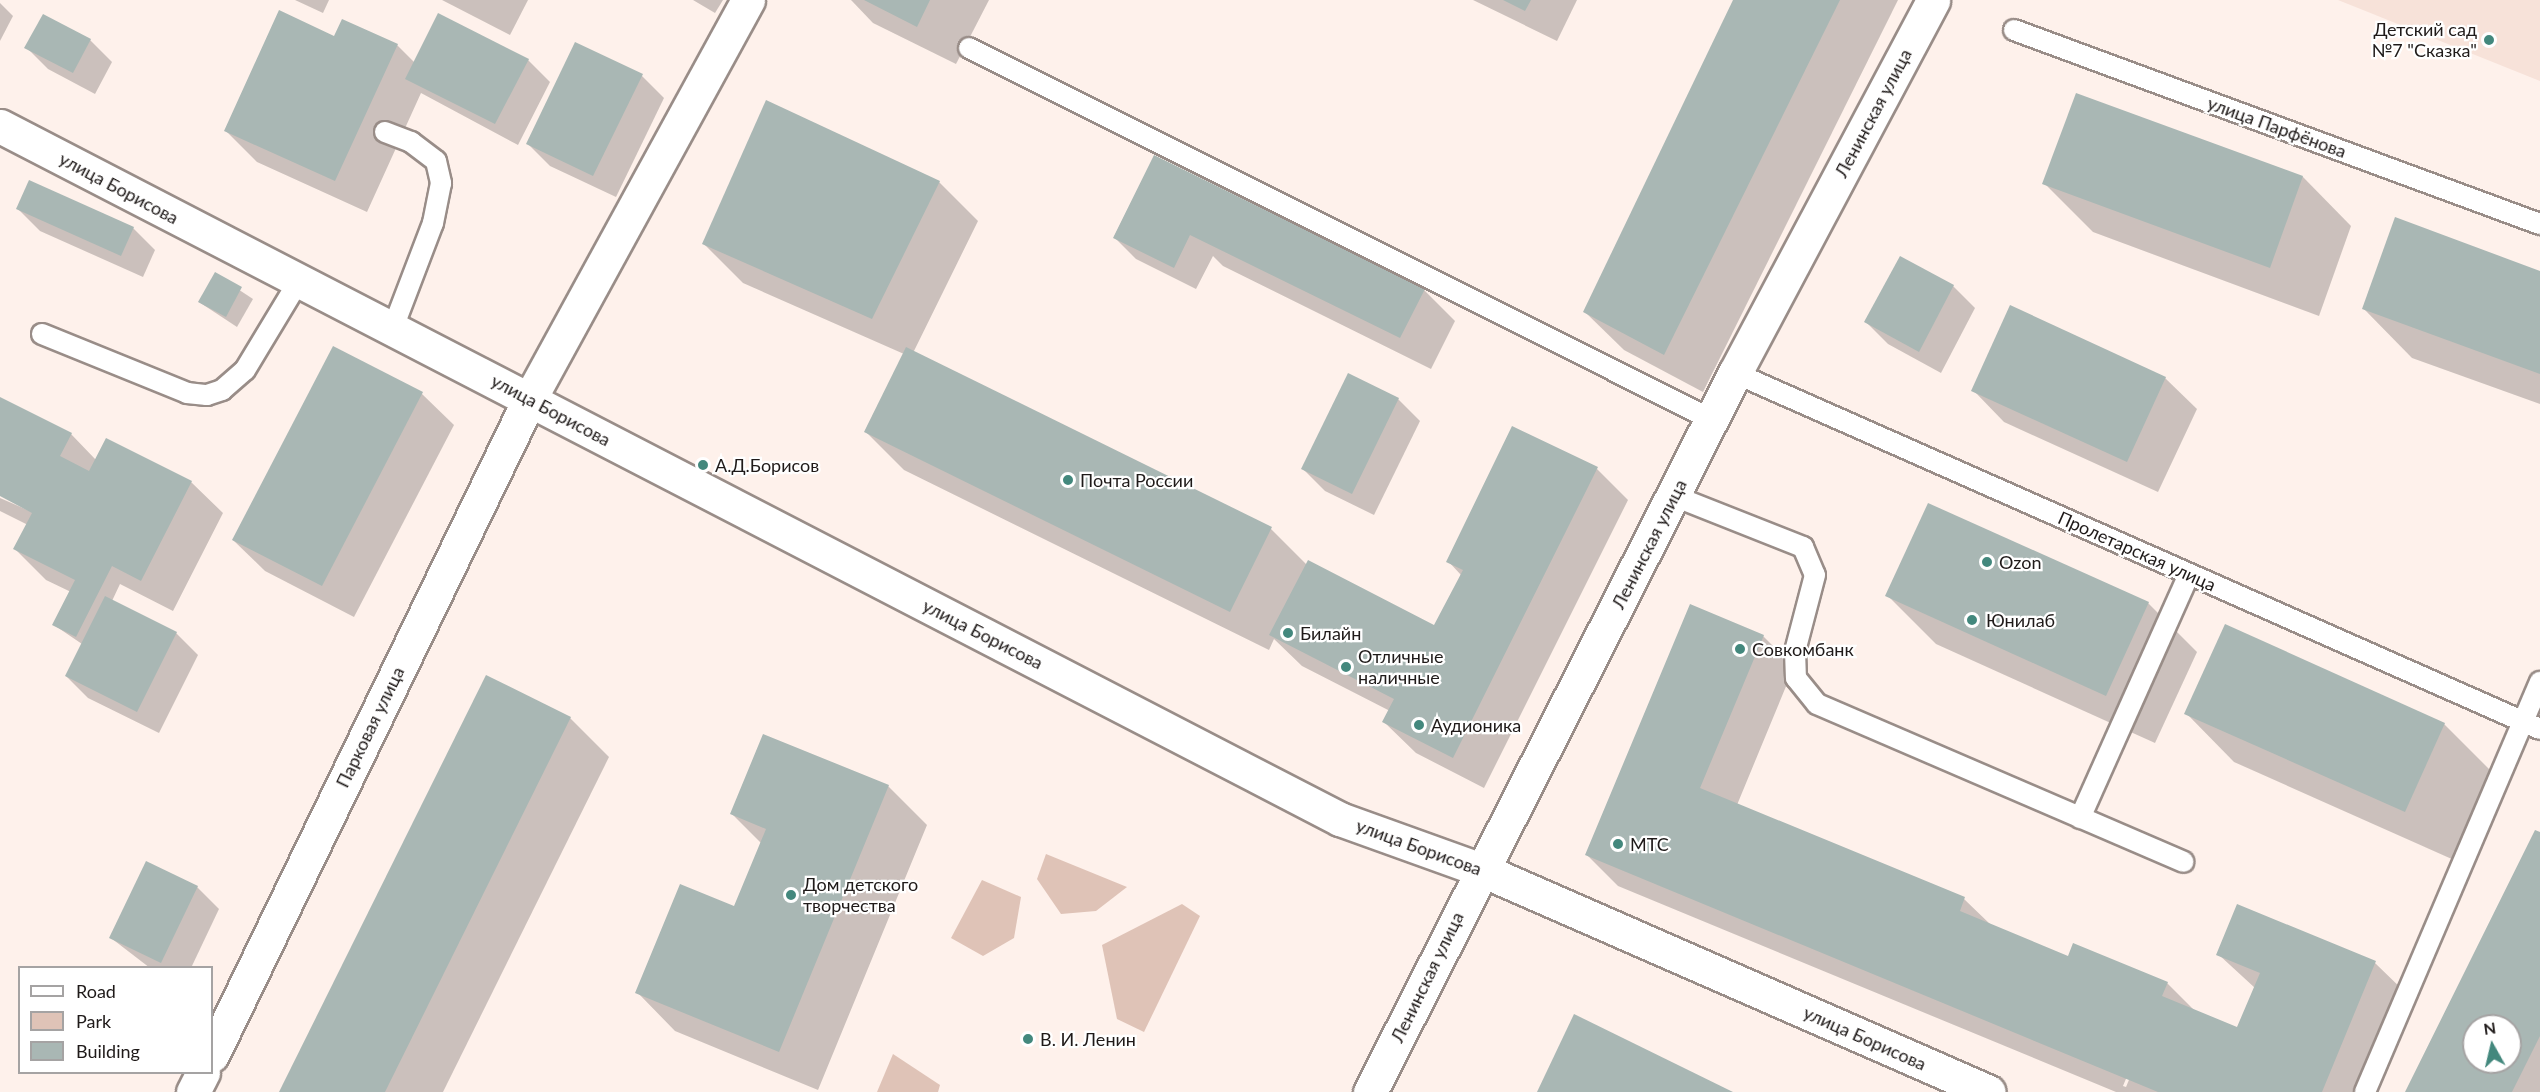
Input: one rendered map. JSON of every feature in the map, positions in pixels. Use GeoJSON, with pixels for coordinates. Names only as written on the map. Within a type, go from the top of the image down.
{"type":"FeatureCollection","features":[{"type":"Feature","properties":{"kind":"street","name":"Парковая улица"},"geometry":{"type":"LineString","coordinates":[[213,1053],[529,400],[748,0]]}},
{"type":"Feature","properties":{"kind":"street","name":"Ленинская улица"},"geometry":{"type":"LineString","coordinates":[[1370,1092],[1674,496],[1711,418],[1933,0]]}},
{"type":"Feature","properties":{"kind":"street","name":"улица Борисова"},"geometry":{"type":"LineString","coordinates":[[0,126],[298,282],[394,325],[529,400],[1340,819],[1482,870],[1956,1086],[1989,1092]]}},
{"type":"Feature","properties":{"kind":"street"},"geometry":{"type":"LineString","coordinates":[[193,1092],[202,1074]]}},
{"type":"Feature","properties":{"kind":"lane","name":"улица Парфёнова"},"geometry":{"type":"LineString","coordinates":[[2014,30],[2540,224]]}},
{"type":"Feature","properties":{"kind":"lane"},"geometry":{"type":"LineString","coordinates":[[969,48],[1711,418]]}},
{"type":"Feature","properties":{"kind":"lane"},"geometry":{"type":"LineString","coordinates":[[386,132],[411,142],[435,161],[441,183],[433,223],[394,325]]}},
{"type":"Feature","properties":{"kind":"lane"},"geometry":{"type":"LineString","coordinates":[[42,334],[187,393],[207,395],[222,390],[245,370],[298,282]]}},
{"type":"Feature","properties":{"kind":"lane","name":"Пролетарская улица"},"geometry":{"type":"LineString","coordinates":[[1735,373],[2531,726]]}},
{"type":"Feature","properties":{"kind":"lane"},"geometry":{"type":"LineString","coordinates":[[1674,496],[1803,547],[1815,575],[1795,651],[1796,678],[1817,704],[2183,862]]}},
{"type":"Feature","properties":{"kind":"lane"},"geometry":{"type":"LineString","coordinates":[[2080,818],[2189,574]]}},
{"type":"Feature","properties":{"kind":"lane"},"geometry":{"type":"LineString","coordinates":[[2365,1092],[2531,726],[2540,681]]}},
{"type":"Feature","properties":{"kind":"shaded area","name":"Детский сад №7 \"Сказка\""},"geometry":{"type":"Polygon","coordinates":[[[2338,0],[2540,0],[2540,81],[2338,0]]]}},
{"type":"Feature","properties":{"kind":"green space"},"geometry":{"type":"Polygon","coordinates":[[[1046,854],[1127,887],[1096,911],[1061,914],[1037,879],[1046,854]]]}},
{"type":"Feature","properties":{"kind":"green space"},"geometry":{"type":"Polygon","coordinates":[[[982,880],[1021,897],[1014,938],[983,956],[951,938],[982,880]]]}},
{"type":"Feature","properties":{"kind":"green space"},"geometry":{"type":"Polygon","coordinates":[[[1182,904],[1200,916],[1144,1032],[1117,1019],[1102,945],[1182,904]]]}},
{"type":"Feature","properties":{"kind":"green space"},"geometry":{"type":"Polygon","coordinates":[[[893,1054],[940,1085],[938,1092],[877,1092],[893,1054]]]}},
{"type":"Feature","properties":{"kind":"building"},"geometry":{"type":"Polygon","coordinates":[[[864,0],[930,0],[917,27],[864,0]]]}},
{"type":"Feature","properties":{"kind":"building"},"geometry":{"type":"Polygon","coordinates":[[[1503,0],[1531,0],[1525,11],[1503,0]]]}},
{"type":"Feature","properties":{"kind":"building"},"geometry":{"type":"Polygon","coordinates":[[[1733,0],[1840,0],[1664,355],[1583,312],[1733,0]]]}},
{"type":"Feature","properties":{"kind":"building"},"geometry":{"type":"Polygon","coordinates":[[[279,10],[334,36],[342,19],[398,44],[335,181],[224,131],[279,10]]]}},
{"type":"Feature","properties":{"kind":"building"},"geometry":{"type":"Polygon","coordinates":[[[438,13],[529,59],[495,124],[405,79],[438,13]]]}},
{"type":"Feature","properties":{"kind":"building"},"geometry":{"type":"Polygon","coordinates":[[[43,14],[91,39],[73,73],[24,48],[43,14]]]}},
{"type":"Feature","properties":{"kind":"building"},"geometry":{"type":"Polygon","coordinates":[[[575,42],[643,74],[593,176],[526,144],[575,42]]]}},
{"type":"Feature","properties":{"kind":"building"},"geometry":{"type":"Polygon","coordinates":[[[2076,93],[2303,176],[2270,268],[2042,184],[2076,93]]]}},
{"type":"Feature","properties":{"kind":"building"},"geometry":{"type":"Polygon","coordinates":[[[766,100],[940,181],[872,319],[702,244],[766,100]]]}},
{"type":"Feature","properties":{"kind":"building"},"geometry":{"type":"Polygon","coordinates":[[[1154,155],[1425,289],[1400,338],[1190,235],[1174,268],[1113,238],[1154,155]]]}},
{"type":"Feature","properties":{"kind":"building"},"geometry":{"type":"Polygon","coordinates":[[[29,180],[134,227],[121,256],[16,209],[29,180]]]}},
{"type":"Feature","properties":{"kind":"building"},"geometry":{"type":"Polygon","coordinates":[[[2395,217],[2540,271],[2540,374],[2362,309],[2395,217]]]}},
{"type":"Feature","properties":{"kind":"building"},"geometry":{"type":"Polygon","coordinates":[[[1900,256],[1954,285],[1919,352],[1864,322],[1900,256]]]}},
{"type":"Feature","properties":{"kind":"building"},"geometry":{"type":"Polygon","coordinates":[[[215,272],[242,287],[226,317],[198,302],[215,272]]]}},
{"type":"Feature","properties":{"kind":"building"},"geometry":{"type":"Polygon","coordinates":[[[2010,305],[2166,377],[2127,462],[1971,391],[2010,305]]]}},
{"type":"Feature","properties":{"kind":"building"},"geometry":{"type":"Polygon","coordinates":[[[333,346],[423,392],[322,586],[232,540],[333,346]]]}},
{"type":"Feature","properties":{"kind":"building","name":"Почта России"},"geometry":{"type":"Polygon","coordinates":[[[906,347],[1272,527],[1230,612],[864,432],[906,347]]]}},
{"type":"Feature","properties":{"kind":"building"},"geometry":{"type":"Polygon","coordinates":[[[1348,373],[1399,398],[1352,494],[1301,469],[1348,373]]]}},
{"type":"Feature","properties":{"kind":"building"},"geometry":{"type":"Polygon","coordinates":[[[0,397],[72,433],[60,456],[89,471],[106,438],[192,481],[141,581],[112,566],[76,637],[52,625],[75,580],[13,549],[32,513],[0,496],[0,397]]]}},
{"type":"Feature","properties":{"kind":"building"},"geometry":{"type":"Polygon","coordinates":[[[1512,426],[1598,467],[1453,758],[1382,722],[1394,699],[1269,635],[1308,560],[1434,625],[1463,570],[1446,562],[1512,426]]]}},
{"type":"Feature","properties":{"kind":"building"},"geometry":{"type":"Polygon","coordinates":[[[1928,503],[2149,602],[2106,696],[1885,596],[1928,503]]]}},
{"type":"Feature","properties":{"kind":"building"},"geometry":{"type":"Polygon","coordinates":[[[105,596],[177,632],[137,712],[65,676],[105,596]]]}},
{"type":"Feature","properties":{"kind":"building"},"geometry":{"type":"Polygon","coordinates":[[[1690,604],[1764,635],[1700,788],[1965,897],[1960,911],[2068,956],[2073,943],[2168,982],[2162,996],[2237,1027],[2260,973],[2216,955],[2237,904],[2376,961],[2322,1092],[2158,1092],[1585,855],[1690,604]]]}},
{"type":"Feature","properties":{"kind":"building"},"geometry":{"type":"Polygon","coordinates":[[[2225,624],[2445,723],[2405,812],[2184,714],[2225,624]]]}},
{"type":"Feature","properties":{"kind":"building"},"geometry":{"type":"Polygon","coordinates":[[[486,675],[571,717],[385,1092],[279,1092],[486,675]]]}},
{"type":"Feature","properties":{"kind":"building","name":"Дом детского творчества"},"geometry":{"type":"Polygon","coordinates":[[[763,734],[889,785],[779,1052],[635,993],[680,884],[734,906],[766,829],[730,814],[763,734]]]}},
{"type":"Feature","properties":{"kind":"building"},"geometry":{"type":"Polygon","coordinates":[[[2535,830],[2540,832],[2540,1036],[2522,1072],[2522,1014],[2462,1014],[2462,1074],[2521,1074],[2512,1092],[2405,1092],[2535,830]]]}},
{"type":"Feature","properties":{"kind":"building"},"geometry":{"type":"Polygon","coordinates":[[[146,861],[198,886],[161,963],[109,938],[146,861]]]}},
{"type":"Feature","properties":{"kind":"building"},"geometry":{"type":"Polygon","coordinates":[[[1574,1014],[1733,1092],[1537,1092],[1574,1014]]]}},
{"type":"Feature","properties":{"kind":"place","name":"Детский сад №7 \"Сказка\""},"geometry":{"type":"Point","coordinates":[2489,40]}},
{"type":"Feature","properties":{"kind":"place","name":"А.Д.Борисов"},"geometry":{"type":"Point","coordinates":[703,465]}},
{"type":"Feature","properties":{"kind":"place","name":"Почта России"},"geometry":{"type":"Point","coordinates":[1068,480]}},
{"type":"Feature","properties":{"kind":"place","name":"Ozon"},"geometry":{"type":"Point","coordinates":[1987,562]}},
{"type":"Feature","properties":{"kind":"place","name":"Юнилаб"},"geometry":{"type":"Point","coordinates":[1972,620]}},
{"type":"Feature","properties":{"kind":"place","name":"Билайн"},"geometry":{"type":"Point","coordinates":[1288,633]}},
{"type":"Feature","properties":{"kind":"place","name":"Совкомбанк"},"geometry":{"type":"Point","coordinates":[1740,649]}},
{"type":"Feature","properties":{"kind":"place","name":"Отличные наличные"},"geometry":{"type":"Point","coordinates":[1346,667]}},
{"type":"Feature","properties":{"kind":"place","name":"Аудионика"},"geometry":{"type":"Point","coordinates":[1419,725]}},
{"type":"Feature","properties":{"kind":"place","name":"МТС"},"geometry":{"type":"Point","coordinates":[1618,844]}},
{"type":"Feature","properties":{"kind":"place","name":"Дом детского творчества"},"geometry":{"type":"Point","coordinates":[791,895]}},
{"type":"Feature","properties":{"kind":"place","name":"В. И. Ленин"},"geometry":{"type":"Point","coordinates":[1028,1039]}}]}
